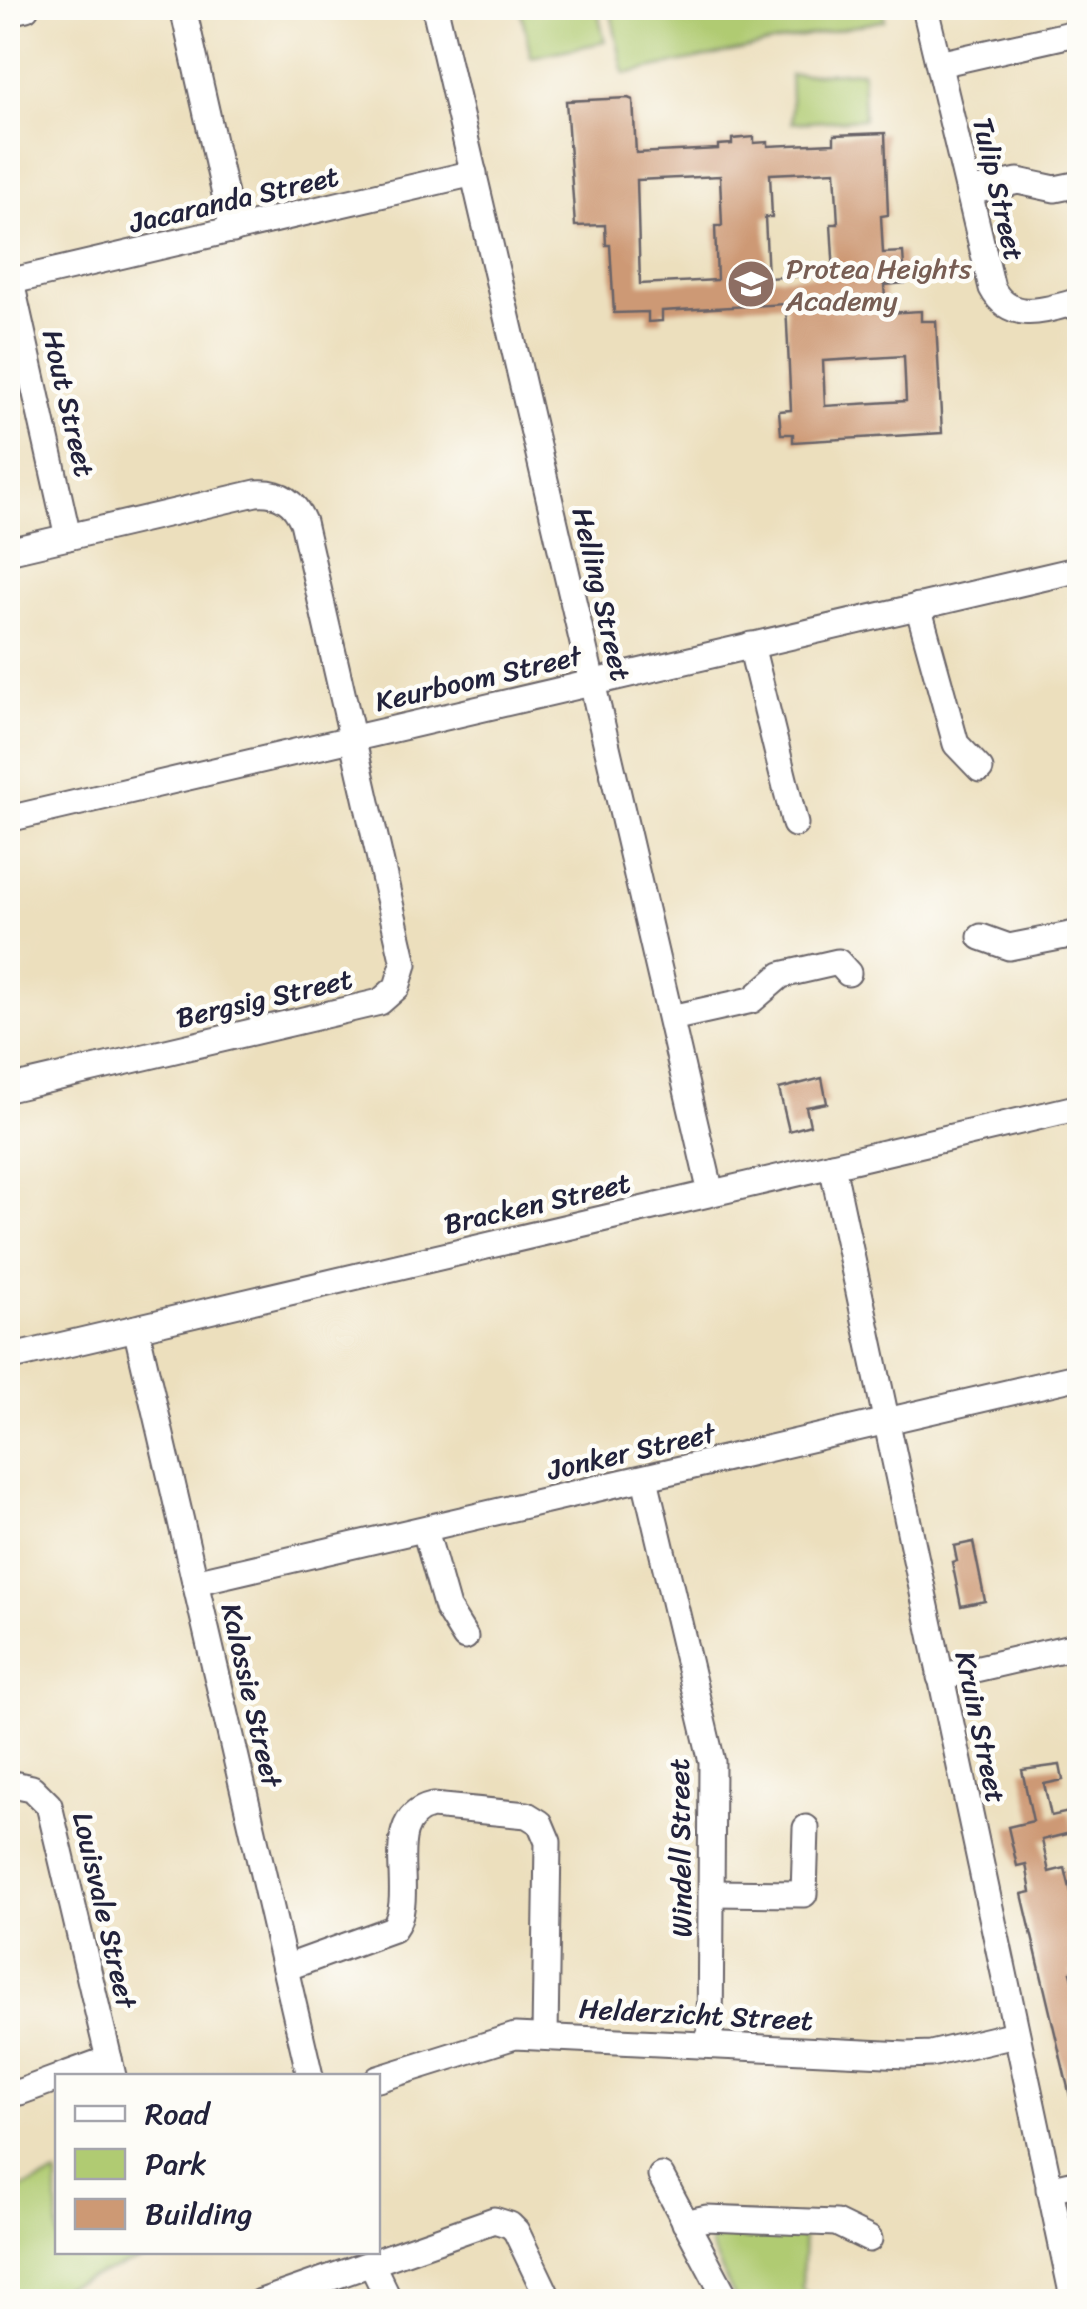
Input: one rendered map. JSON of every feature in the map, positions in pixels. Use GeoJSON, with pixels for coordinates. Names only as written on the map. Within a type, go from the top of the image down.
{"type":"FeatureCollection","features":[{"type":"Feature","properties":{"kind":"street"},"geometry":{"type":"LineString","coordinates":[[8,12],[26,8]]}},
{"type":"Feature","properties":{"kind":"street"},"geometry":{"type":"LineString","coordinates":[[183,8],[233,230]]}},
{"type":"Feature","properties":{"kind":"street","name":"Helling Street"},"geometry":{"type":"LineString","coordinates":[[436,8],[711,1193]]}},
{"type":"Feature","properties":{"kind":"street"},"geometry":{"type":"LineString","coordinates":[[925,8],[939,64],[1080,32]]}},
{"type":"Feature","properties":{"kind":"street","name":"Tulip Street"},"geometry":{"type":"LineString","coordinates":[[939,64],[992,288],[1002,304],[1025,313],[1080,301]]}},
{"type":"Feature","properties":{"kind":"street","name":"Jacaranda Street"},"geometry":{"type":"LineString","coordinates":[[9,282],[474,174]]}},
{"type":"Feature","properties":{"kind":"street"},"geometry":{"type":"LineString","coordinates":[[969,192],[1018,181],[1049,188],[1080,184]]}},
{"type":"Feature","properties":{"kind":"street","name":"Hout Street"},"geometry":{"type":"LineString","coordinates":[[9,282],[68,537]]}},
{"type":"Feature","properties":{"kind":"street"},"geometry":{"type":"LineString","coordinates":[[8,551],[256,493],[272,493],[287,500],[303,522],[352,739]]}},
{"type":"Feature","properties":{"kind":"street","name":"Keurboom Street"},"geometry":{"type":"LineString","coordinates":[[8,819],[1080,569]]}},
{"type":"Feature","properties":{"kind":"street"},"geometry":{"type":"LineString","coordinates":[[918,606],[956,744],[980,769]]}},
{"type":"Feature","properties":{"kind":"street"},"geometry":{"type":"LineString","coordinates":[[751,646],[795,824]]}},
{"type":"Feature","properties":{"kind":"street","name":"Bergsig Street"},"geometry":{"type":"LineString","coordinates":[[8,1088],[380,1002],[392,993],[403,972],[403,955],[352,739]]}},
{"type":"Feature","properties":{"kind":"street"},"geometry":{"type":"LineString","coordinates":[[981,938],[1009,947],[1080,933]]}},
{"type":"Feature","properties":{"kind":"street"},"geometry":{"type":"LineString","coordinates":[[671,1018],[752,1000],[781,975],[838,962],[848,974]]}},
{"type":"Feature","properties":{"kind":"street","name":"Bracken Street"},"geometry":{"type":"LineString","coordinates":[[8,1358],[1080,1107]]}},
{"type":"Feature","properties":{"kind":"street","name":"Kruin Street"},"geometry":{"type":"LineString","coordinates":[[832,1164],[1074,2302]]}},
{"type":"Feature","properties":{"kind":"street","name":"Kalossie Street"},"geometry":{"type":"LineString","coordinates":[[136,1328],[310,2074]]}},
{"type":"Feature","properties":{"kind":"street","name":"Jonker Street"},"geometry":{"type":"LineString","coordinates":[[195,1582],[1080,1376]]}},
{"type":"Feature","properties":{"kind":"street","name":"Windell Street"},"geometry":{"type":"LineString","coordinates":[[644,1479],[710,1746],[710,2044]]}},
{"type":"Feature","properties":{"kind":"street"},"geometry":{"type":"LineString","coordinates":[[424,1530],[447,1608],[466,1637]]}},
{"type":"Feature","properties":{"kind":"street"},"geometry":{"type":"LineString","coordinates":[[940,1678],[1080,1645]]}},
{"type":"Feature","properties":{"kind":"street","name":"Louisvale Street"},"geometry":{"type":"LineString","coordinates":[[8,1783],[32,1788],[49,1805],[111,2068]]}},
{"type":"Feature","properties":{"kind":"street"},"geometry":{"type":"LineString","coordinates":[[285,1968],[393,1930],[401,1913],[404,1828],[418,1810],[432,1806],[528,1815],[540,1823],[548,1842],[545,2035]]}},
{"type":"Feature","properties":{"kind":"street"},"geometry":{"type":"LineString","coordinates":[[713,1894],[804,1894],[806,1828]]}},
{"type":"Feature","properties":{"kind":"street","name":"Helderzicht Street"},"geometry":{"type":"LineString","coordinates":[[380,2078],[497,2039],[545,2035],[920,2055],[1014,2034]]}},
{"type":"Feature","properties":{"kind":"street"},"geometry":{"type":"LineString","coordinates":[[77,2074],[111,2068]]}},
{"type":"Feature","properties":{"kind":"street"},"geometry":{"type":"LineString","coordinates":[[8,2092],[20,2092],[55,2079]]}},
{"type":"Feature","properties":{"kind":"street"},"geometry":{"type":"LineString","coordinates":[[661,2176],[728,2302]]}},
{"type":"Feature","properties":{"kind":"street"},"geometry":{"type":"LineString","coordinates":[[1049,2189],[1080,2182]]}},
{"type":"Feature","properties":{"kind":"street"},"geometry":{"type":"LineString","coordinates":[[686,2224],[707,2218],[836,2223],[869,2239]]}},
{"type":"Feature","properties":{"kind":"street"},"geometry":{"type":"LineString","coordinates":[[261,2302],[484,2222],[502,2221],[516,2230],[550,2302]]}},
{"type":"Feature","properties":{"kind":"street"},"geometry":{"type":"LineString","coordinates":[[372,2265],[390,2302]]}},
{"type":"Feature","properties":{"kind":"green space"},"geometry":{"type":"Polygon","coordinates":[[[597,8],[605,42],[531,57],[521,11],[597,8]]]}},
{"type":"Feature","properties":{"kind":"green space"},"geometry":{"type":"Polygon","coordinates":[[[610,8],[883,8],[885,20],[624,74],[610,8]]]}},
{"type":"Feature","properties":{"kind":"green space"},"geometry":{"type":"Polygon","coordinates":[[[862,71],[864,119],[792,123],[790,75],[862,71]]]}},
{"type":"Feature","properties":{"kind":"green space"},"geometry":{"type":"Polygon","coordinates":[[[55,2176],[55,2254],[154,2255],[24,2301],[8,2301],[8,2193],[55,2176]]]}},
{"type":"Feature","properties":{"kind":"green space"},"geometry":{"type":"Polygon","coordinates":[[[722,2227],[804,2230],[802,2289],[815,2301],[736,2301],[710,2245],[714,2233],[722,2227]]]}},
{"type":"Feature","properties":{"kind":"building","name":"Protea Heights Academy"},"geometry":{"type":"Polygon","coordinates":[[[633,100],[636,153],[718,149],[718,145],[732,144],[732,139],[754,137],[754,143],[768,142],[768,146],[834,143],[834,135],[885,133],[888,215],[881,216],[883,253],[903,252],[905,283],[884,285],[886,313],[921,311],[921,321],[936,321],[942,433],[793,442],[793,434],[781,434],[779,411],[791,410],[786,304],[662,311],[662,321],[648,322],[648,312],[614,313],[605,225],[575,226],[566,101],[633,100]],[[835,171],[770,174],[772,217],[765,217],[768,278],[834,274],[831,224],[838,224],[835,171]],[[720,176],[637,180],[640,284],[717,280],[715,226],[722,226],[720,176]],[[904,356],[823,361],[825,406],[906,401],[904,356]]]}},
{"type":"Feature","properties":{"kind":"building"},"geometry":{"type":"Polygon","coordinates":[[[822,1078],[827,1103],[806,1107],[810,1125],[789,1131],[779,1089],[822,1078]]]}},
{"type":"Feature","properties":{"kind":"building"},"geometry":{"type":"Polygon","coordinates":[[[973,1542],[985,1601],[961,1606],[952,1562],[957,1561],[954,1546],[973,1542]]]}},
{"type":"Feature","properties":{"kind":"building"},"geometry":{"type":"Polygon","coordinates":[[[1060,1765],[1063,1780],[1044,1784],[1051,1816],[1069,1812],[1074,1832],[1042,1840],[1049,1872],[1065,1868],[1080,1930],[1080,1970],[1071,1972],[1080,2003],[1080,2109],[1073,2109],[1022,1894],[1031,1892],[1026,1864],[1017,1866],[1008,1827],[1033,1821],[1022,1770],[1060,1765]]]}},
{"type":"Feature","properties":{"kind":"place","name":"Protea Heights Academy"},"geometry":{"type":"Point","coordinates":[751,284]}}]}
